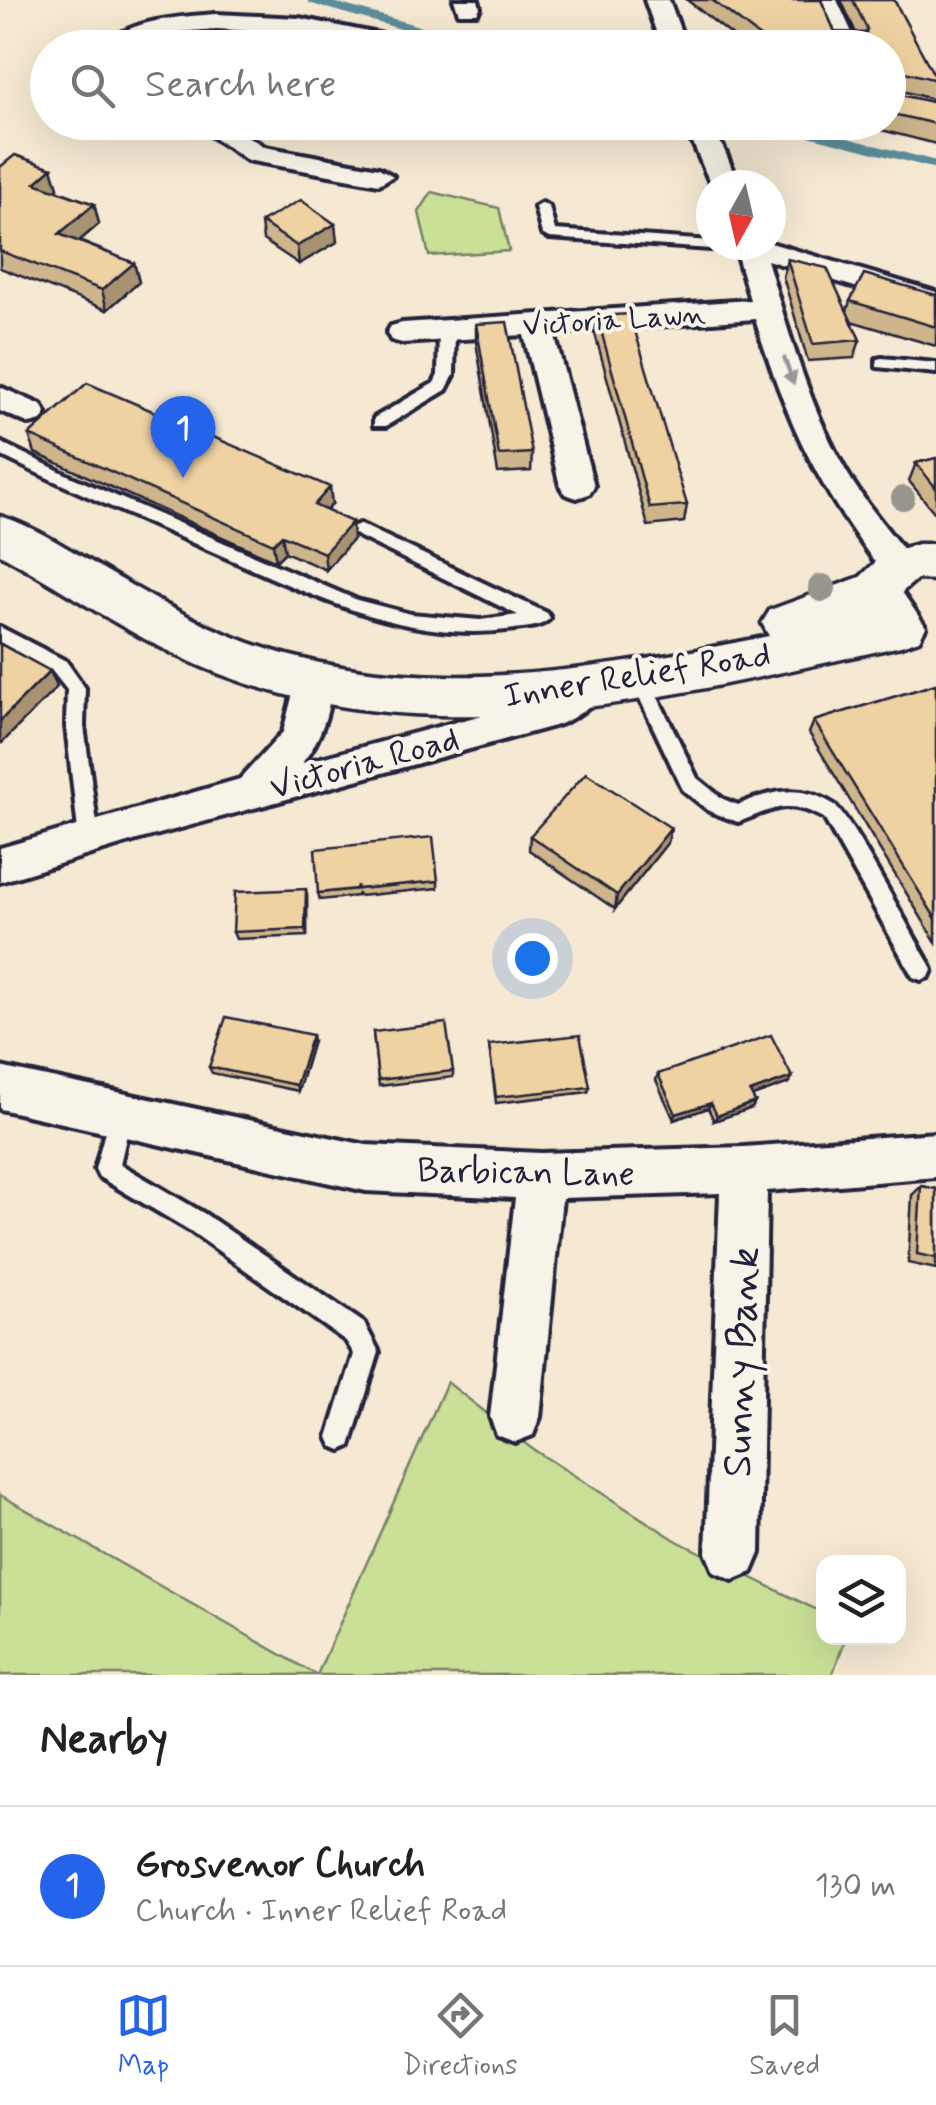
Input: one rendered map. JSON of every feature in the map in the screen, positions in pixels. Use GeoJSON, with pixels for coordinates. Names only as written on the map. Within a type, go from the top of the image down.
{"type":"FeatureCollection","features":[{"type":"Feature","properties":{"kind":"main road"},"geometry":{"type":"LineString","coordinates":[[0,533],[59,563]]}},
{"type":"Feature","properties":{"kind":"main road","name":"Inner Relief Road"},"geometry":{"type":"LineString","coordinates":[[59,563],[173,607],[363,659],[506,668],[605,660],[791,622],[917,609]]}},
{"type":"Feature","properties":{"kind":"main road","name":"Inner Relief Road"},"geometry":{"type":"LineString","coordinates":[[59,563],[192,641],[245,663],[377,691],[490,698],[639,678],[917,609]]}},
{"type":"Feature","properties":{"kind":"main road","name":"Inner Relief Road"},"geometry":{"type":"LineString","coordinates":[[312,680],[363,659]]}},
{"type":"Feature","properties":{"kind":"street"},"geometry":{"type":"LineString","coordinates":[[657,0],[668,30]]}},
{"type":"Feature","properties":{"kind":"street"},"geometry":{"type":"LineString","coordinates":[[825,0],[839,30]]}},
{"type":"Feature","properties":{"kind":"street"},"geometry":{"type":"LineString","coordinates":[[132,30],[164,11],[221,2],[262,8],[329,30]]}},
{"type":"Feature","properties":{"kind":"street"},"geometry":{"type":"LineString","coordinates":[[234,140],[257,154],[379,176]]}},
{"type":"Feature","properties":{"kind":"street"},"geometry":{"type":"LineString","coordinates":[[705,140],[718,170]]}},
{"type":"Feature","properties":{"kind":"street"},"geometry":{"type":"LineString","coordinates":[[305,195],[320,165]]}},
{"type":"Feature","properties":{"kind":"street"},"geometry":{"type":"LineString","coordinates":[[786,257],[936,302]]}},
{"type":"Feature","properties":{"kind":"street"},"geometry":{"type":"LineString","coordinates":[[752,260],[766,310],[820,454],[917,609]]}},
{"type":"Feature","properties":{"kind":"street","name":"Victoria Lawn"},"geometry":{"type":"LineString","coordinates":[[402,334],[766,310]]}},
{"type":"Feature","properties":{"kind":"street"},"geometry":{"type":"LineString","coordinates":[[537,324],[576,486]]}},
{"type":"Feature","properties":{"kind":"street"},"geometry":{"type":"LineString","coordinates":[[0,398],[30,413]]}},
{"type":"Feature","properties":{"kind":"street","name":"Victoria Road"},"geometry":{"type":"LineString","coordinates":[[253,791],[301,738],[312,680]]}},
{"type":"Feature","properties":{"kind":"street","name":"Victoria Road"},"geometry":{"type":"LineString","coordinates":[[0,865],[253,791],[554,712],[585,688]]}},
{"type":"Feature","properties":{"kind":"street","name":"Barbican Lane"},"geometry":{"type":"LineString","coordinates":[[0,1088],[366,1168],[541,1176],[744,1170],[936,1155]]}},
{"type":"Feature","properties":{"kind":"street","name":"Sunny Bank"},"geometry":{"type":"LineString","coordinates":[[733,1553],[744,1170]]}},
{"type":"Feature","properties":{"kind":"street"},"geometry":{"type":"LineString","coordinates":[[515,1416],[541,1176]]}},
{"type":"Feature","properties":{"kind":"lane"},"geometry":{"type":"LineString","coordinates":[[542,207],[549,234],[696,244]]}},
{"type":"Feature","properties":{"kind":"lane"},"geometry":{"type":"LineString","coordinates":[[380,422],[440,386],[446,375],[447,330]]}},
{"type":"Feature","properties":{"kind":"lane"},"geometry":{"type":"LineString","coordinates":[[882,363],[936,368]]}},
{"type":"Feature","properties":{"kind":"lane"},"geometry":{"type":"LineString","coordinates":[[0,448],[66,482],[352,605],[411,620],[480,626],[540,618],[360,530]]}},
{"type":"Feature","properties":{"kind":"lane"},"geometry":{"type":"LineString","coordinates":[[0,634],[58,666],[76,688],[76,726],[89,839]]}},
{"type":"Feature","properties":{"kind":"lane"},"geometry":{"type":"LineString","coordinates":[[639,678],[690,784],[716,804],[738,814],[777,796],[805,797],[831,812],[921,970]]}},
{"type":"Feature","properties":{"kind":"lane"},"geometry":{"type":"LineString","coordinates":[[120,1117],[107,1169],[197,1222],[355,1332],[367,1352],[342,1437]]}},
{"type":"Feature","properties":{"kind":"green space"},"geometry":{"type":"Polygon","coordinates":[[[432,192],[499,208],[509,251],[429,256],[419,212],[432,192]]]}},
{"type":"Feature","properties":{"kind":"green space"},"geometry":{"type":"Polygon","coordinates":[[[447,1382],[531,1448],[677,1541],[816,1610],[816,1645],[843,1645],[832,1675],[317,1675],[447,1382]]]}},
{"type":"Feature","properties":{"kind":"green space"},"geometry":{"type":"Polygon","coordinates":[[[0,1495],[317,1675],[0,1675],[0,1495]]]}},
{"type":"Feature","properties":{"kind":"building"},"geometry":{"type":"Polygon","coordinates":[[[712,0],[821,0],[834,30],[751,30],[712,0]]]}},
{"type":"Feature","properties":{"kind":"building"},"geometry":{"type":"Polygon","coordinates":[[[853,0],[894,0],[935,77],[936,70],[936,80],[906,72],[906,30],[867,30],[853,0]]]}},
{"type":"Feature","properties":{"kind":"building"},"geometry":{"type":"Polygon","coordinates":[[[906,96],[936,103],[936,124],[906,117],[906,96]]]}},
{"type":"Feature","properties":{"kind":"building"},"geometry":{"type":"Polygon","coordinates":[[[15,155],[52,168],[35,183],[94,204],[59,234],[134,263],[102,290],[0,251],[0,167],[15,155]]]}},
{"type":"Feature","properties":{"kind":"building"},"geometry":{"type":"Polygon","coordinates":[[[301,200],[335,224],[297,246],[261,222],[301,200]]]}},
{"type":"Feature","properties":{"kind":"building"},"geometry":{"type":"Polygon","coordinates":[[[787,259],[827,268],[860,340],[813,344],[787,259]]]}},
{"type":"Feature","properties":{"kind":"building"},"geometry":{"type":"Polygon","coordinates":[[[864,274],[936,295],[936,327],[850,301],[864,274]]]}},
{"type":"Feature","properties":{"kind":"building"},"geometry":{"type":"Polygon","coordinates":[[[630,314],[687,505],[650,508],[597,316],[630,314]]]}},
{"type":"Feature","properties":{"kind":"building"},"geometry":{"type":"Polygon","coordinates":[[[507,322],[532,453],[499,455],[476,324],[507,322]]]}},
{"type":"Feature","properties":{"kind":"building"},"geometry":{"type":"Polygon","coordinates":[[[87,383],[330,487],[314,505],[352,522],[324,553],[282,535],[273,544],[29,435],[87,383]]]}},
{"type":"Feature","properties":{"kind":"building"},"geometry":{"type":"Polygon","coordinates":[[[936,458],[936,488],[916,463],[936,458]]]}},
{"type":"Feature","properties":{"kind":"building"},"geometry":{"type":"Polygon","coordinates":[[[0,644],[50,671],[0,721],[0,644]]]}},
{"type":"Feature","properties":{"kind":"building"},"geometry":{"type":"Polygon","coordinates":[[[936,684],[936,919],[814,721],[936,684]]]}},
{"type":"Feature","properties":{"kind":"building"},"geometry":{"type":"Polygon","coordinates":[[[586,773],[671,828],[617,895],[530,836],[586,773]]]}},
{"type":"Feature","properties":{"kind":"building"},"geometry":{"type":"Polygon","coordinates":[[[433,837],[438,881],[357,889],[357,885],[356,889],[318,893],[315,849],[433,837]]]}},
{"type":"Feature","properties":{"kind":"building"},"geometry":{"type":"Polygon","coordinates":[[[306,889],[305,929],[233,932],[235,892],[306,889]]]}},
{"type":"Feature","properties":{"kind":"building"},"geometry":{"type":"Polygon","coordinates":[[[226,1017],[312,1035],[296,1085],[209,1067],[226,1017]]]}},
{"type":"Feature","properties":{"kind":"building"},"geometry":{"type":"Polygon","coordinates":[[[446,1023],[453,1071],[378,1080],[373,1032],[446,1023]]]}},
{"type":"Feature","properties":{"kind":"building"},"geometry":{"type":"Polygon","coordinates":[[[580,1035],[590,1087],[496,1097],[489,1045],[580,1035]]]}},
{"type":"Feature","properties":{"kind":"building"},"geometry":{"type":"Polygon","coordinates":[[[771,1035],[792,1077],[750,1092],[755,1102],[717,1116],[711,1103],[676,1114],[658,1074],[771,1035]]]}},
{"type":"Feature","properties":{"kind":"building"},"geometry":{"type":"Polygon","coordinates":[[[921,1186],[936,1189],[936,1258],[917,1254],[921,1186]]]}},
{"type":"Feature","properties":{"kind":"waterway"},"geometry":{"type":"LineString","coordinates":[[312,0],[419,30]]}},
{"type":"Feature","properties":{"kind":"waterway"},"geometry":{"type":"LineString","coordinates":[[839,140],[936,165]]}},
{"type":"Feature","properties":{"kind":"place","name":"Grosvenor Church"},"geometry":{"type":"Point","coordinates":[183,478]}}]}
